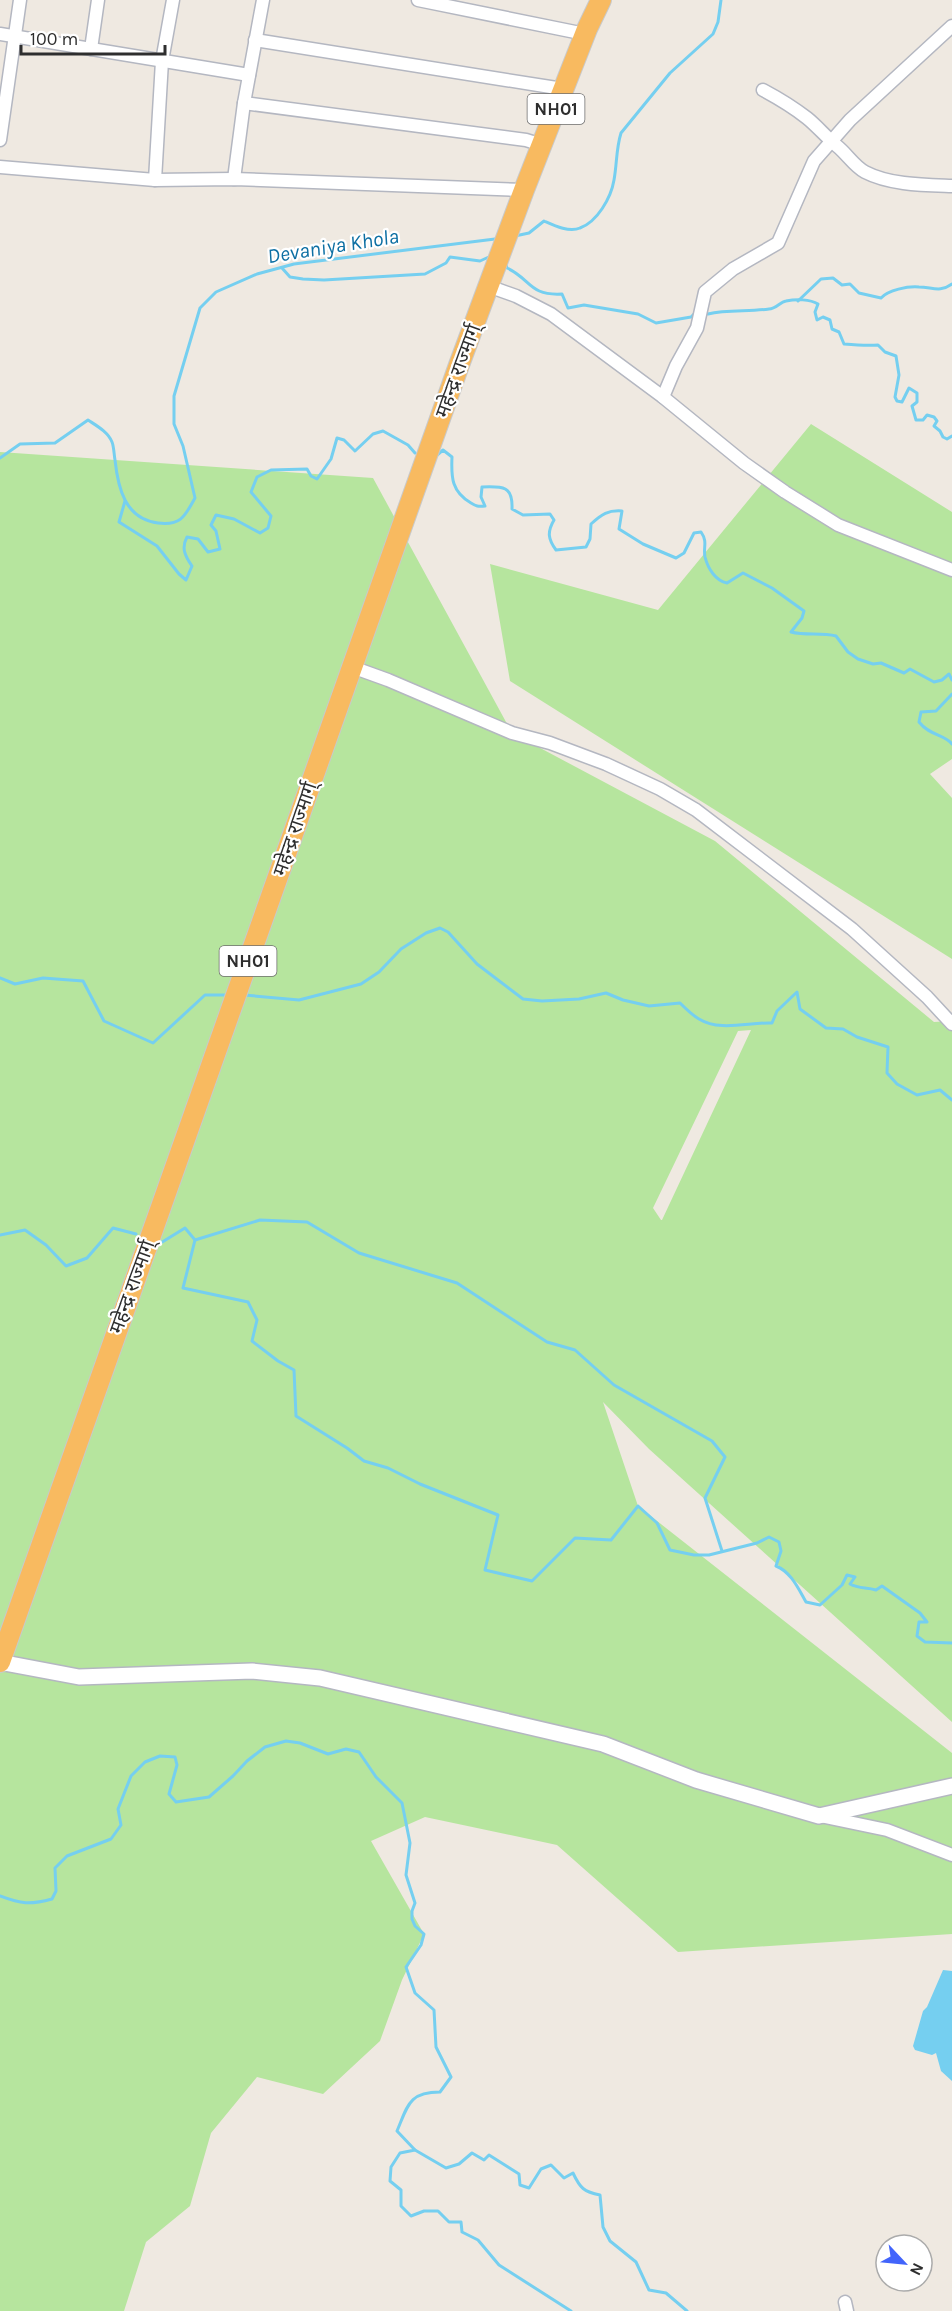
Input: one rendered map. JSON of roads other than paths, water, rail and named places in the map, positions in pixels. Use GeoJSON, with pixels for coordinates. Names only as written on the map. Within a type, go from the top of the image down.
{"type":"FeatureCollection","features":[{"type":"Feature","properties":{"kind":"highway","name":"महेन्द्र राज्मार्ग्"},"geometry":{"type":"LineString","coordinates":[[0,1662],[488,286],[585,33],[601,0]]}},
{"type":"Feature","properties":{"kind":"street"},"geometry":{"type":"LineString","coordinates":[[0,140],[20,0]]}},
{"type":"Feature","properties":{"kind":"street"},"geometry":{"type":"LineString","coordinates":[[91,49],[98,0]]}},
{"type":"Feature","properties":{"kind":"street"},"geometry":{"type":"LineString","coordinates":[[155,180],[162,61],[173,0]]}},
{"type":"Feature","properties":{"kind":"street"},"geometry":{"type":"LineString","coordinates":[[234,179],[244,103],[263,0]]}},
{"type":"Feature","properties":{"kind":"street"},"geometry":{"type":"LineString","coordinates":[[418,0],[585,33]]}},
{"type":"Feature","properties":{"kind":"street"},"geometry":{"type":"LineString","coordinates":[[663,397],[698,323],[705,292],[733,269],[778,243],[814,161],[902,70],[952,26]]}},
{"type":"Feature","properties":{"kind":"street"},"geometry":{"type":"LineString","coordinates":[[0,34],[249,75]]}},
{"type":"Feature","properties":{"kind":"street"},"geometry":{"type":"LineString","coordinates":[[255,40],[563,89]]}},
{"type":"Feature","properties":{"kind":"street"},"geometry":{"type":"LineString","coordinates":[[763,90],[785,102],[808,119],[862,170],[876,177],[923,185],[952,186]]}},
{"type":"Feature","properties":{"kind":"street"},"geometry":{"type":"LineString","coordinates":[[244,103],[515,138],[542,145]]}},
{"type":"Feature","properties":{"kind":"street"},"geometry":{"type":"LineString","coordinates":[[0,167],[155,180],[234,179],[524,190]]}},
{"type":"Feature","properties":{"kind":"street"},"geometry":{"type":"LineString","coordinates":[[488,286],[516,296],[551,314],[663,397],[784,492],[838,525],[952,570]]}},
{"type":"Feature","properties":{"kind":"street"},"geometry":{"type":"LineString","coordinates":[[352,667],[512,733],[550,743],[606,764],[660,789],[696,810],[852,929],[927,997],[952,1024]]}},
{"type":"Feature","properties":{"kind":"street"},"geometry":{"type":"LineString","coordinates":[[0,1662],[79,1677],[252,1671],[320,1677],[603,1744],[696,1780],[819,1816],[887,1830],[952,1855]]}},
{"type":"Feature","properties":{"kind":"street"},"geometry":{"type":"LineString","coordinates":[[819,1816],[952,1786]]}},
{"type":"Feature","properties":{"kind":"water"},"geometry":{"type":"Polygon","coordinates":[[[943,1970],[952,1971],[952,2081],[941,2071],[936,2053],[932,2055],[915,2050],[913,2046],[923,2011],[927,2007],[943,1970]]]}},
{"type":"Feature","properties":{"kind":"waterway","name":"Devaniya Khola"},"geometry":{"type":"LineString","coordinates":[[515,236],[529,233],[544,221],[561,228],[576,229],[586,225],[597,215],[612,187],[621,133],[670,73],[713,34],[718,22],[721,0]]}},
{"type":"Feature","properties":{"kind":"waterway","name":"Devaniya Khola"},"geometry":{"type":"LineString","coordinates":[[0,458],[20,444],[55,443],[88,420],[105,432],[112,442],[118,481],[131,509],[147,520],[158,523],[166,524],[177,521],[185,515],[195,498],[183,446],[174,424],[174,396],[200,308],[216,292],[257,274],[294,264],[495,239]]}},
{"type":"Feature","properties":{"kind":"waterway"},"geometry":{"type":"LineString","coordinates":[[282,268],[290,277],[324,280],[425,274],[446,263],[450,257],[480,261],[491,256]]}},
{"type":"Feature","properties":{"kind":"waterway"},"geometry":{"type":"LineString","coordinates":[[506,265],[536,290],[562,294],[568,308],[584,305],[638,314],[656,323],[691,317],[694,314]]}},
{"type":"Feature","properties":{"kind":"waterway"},"geometry":{"type":"LineString","coordinates":[[798,301],[821,279],[833,278],[842,285],[850,284],[859,293],[881,298],[904,288],[940,289],[952,284]]}},
{"type":"Feature","properties":{"kind":"waterway"},"geometry":{"type":"LineString","coordinates":[[708,314],[771,309],[790,300],[815,302],[818,304],[815,312],[817,320],[823,317],[830,320],[832,329],[839,332],[844,344],[878,345],[885,352],[896,356],[899,375],[895,397],[897,401],[902,402],[909,388],[917,393],[917,402],[912,406],[916,420],[923,420],[927,415],[934,417],[937,421],[934,426],[943,437],[947,439],[952,436]]}},
{"type":"Feature","properties":{"kind":"waterway"},"geometry":{"type":"LineString","coordinates":[[125,501],[119,522],[157,546],[186,580],[192,566],[185,552],[184,545],[187,537],[198,539],[208,552],[220,549],[216,531],[211,525],[216,515],[234,519],[260,533],[268,528],[271,516],[251,492],[257,477],[271,470],[307,469],[311,476],[317,479],[331,459],[337,438],[344,440],[355,451],[373,434],[383,431],[408,445],[415,453]]}},
{"type":"Feature","properties":{"kind":"waterway"},"geometry":{"type":"LineString","coordinates":[[436,456],[443,450],[452,457],[452,472],[456,489],[474,505],[485,506],[481,497],[482,487],[501,487],[511,496],[512,509],[523,515],[550,514],[554,520],[549,535],[556,550],[586,547],[590,539],[591,524],[602,515],[613,511],[622,511],[619,529],[643,544],[676,558],[684,553],[694,533],[701,532],[706,561],[719,580],[727,583],[743,573],[772,588],[804,611],[802,618],[791,632],[836,636],[848,652],[858,659],[873,664],[881,663],[904,673],[910,669],[934,682],[942,680],[949,674],[952,680]]}},
{"type":"Feature","properties":{"kind":"waterway"},"geometry":{"type":"LineString","coordinates":[[952,694],[936,711],[921,712],[919,722],[923,727],[952,744]]}},
{"type":"Feature","properties":{"kind":"waterway"},"geometry":{"type":"LineString","coordinates":[[244,995],[299,1000],[361,984],[379,972],[401,949],[426,933],[440,928],[448,932],[477,964],[523,999],[542,1001],[579,999],[606,993],[649,1006],[680,1003],[694,1016],[707,1023],[735,1026],[772,1023],[777,1011],[797,992],[800,1009],[826,1028],[843,1029],[857,1037],[888,1047],[887,1073],[897,1084],[917,1095],[940,1090],[952,1100]]}},
{"type":"Feature","properties":{"kind":"waterway"},"geometry":{"type":"LineString","coordinates":[[0,978],[15,984],[43,978],[83,981],[104,1021],[153,1043],[205,995],[225,995]]}},
{"type":"Feature","properties":{"kind":"waterway"},"geometry":{"type":"LineString","coordinates":[[195,1240],[260,1220],[307,1222],[359,1253],[457,1283],[547,1342],[575,1350],[614,1385],[712,1441],[725,1457],[705,1498],[722,1551]]}},
{"type":"Feature","properties":{"kind":"waterway"},"geometry":{"type":"LineString","coordinates":[[0,1235],[25,1230],[46,1245],[66,1266],[87,1258],[113,1228],[136,1234]]}},
{"type":"Feature","properties":{"kind":"waterway"},"geometry":{"type":"LineString","coordinates":[[159,1244],[185,1228],[195,1240],[183,1288],[248,1302],[257,1320],[252,1341],[294,1370],[296,1416],[364,1461],[388,1468],[420,1484],[498,1515],[485,1570],[532,1581],[575,1538],[611,1540],[638,1506],[657,1523],[670,1550],[694,1555],[709,1555],[757,1543],[769,1537],[779,1542],[781,1551],[776,1566],[790,1576],[806,1602],[820,1605],[842,1585],[847,1575],[855,1577],[850,1584],[876,1590],[882,1586],[920,1613],[927,1622],[919,1622],[917,1636],[925,1642],[952,1643]]}},
{"type":"Feature","properties":{"kind":"waterway"},"geometry":{"type":"LineString","coordinates":[[0,1896],[26,1903],[52,1899],[56,1891],[55,1868],[67,1856],[111,1839],[121,1825],[118,1809],[131,1776],[145,1762],[160,1756],[175,1757],[177,1765],[169,1794],[176,1802],[209,1797],[265,1747],[286,1741],[300,1743],[328,1754],[346,1749],[359,1752],[376,1777],[402,1803],[410,1843],[406,1875],[415,1903],[412,1919],[415,1926],[424,1934],[421,1945],[406,1967],[415,1993],[434,2010],[436,2047],[451,2077],[440,2092],[422,2094],[407,2107],[397,2131],[415,2150],[400,2153],[391,2167],[390,2181],[401,2190],[401,2206],[411,2216],[424,2211],[438,2211],[449,2222],[461,2222],[462,2232],[478,2240],[499,2265],[571,2311]]}},
{"type":"Feature","properties":{"kind":"waterway"},"geometry":{"type":"LineString","coordinates":[[415,2150],[446,2168],[459,2164],[472,2153],[484,2160],[489,2155],[519,2174],[520,2185],[529,2188],[541,2169],[551,2165],[564,2178],[573,2173],[583,2189],[600,2195],[603,2227],[610,2241],[636,2262],[649,2290],[666,2293],[687,2311]]}}]}
